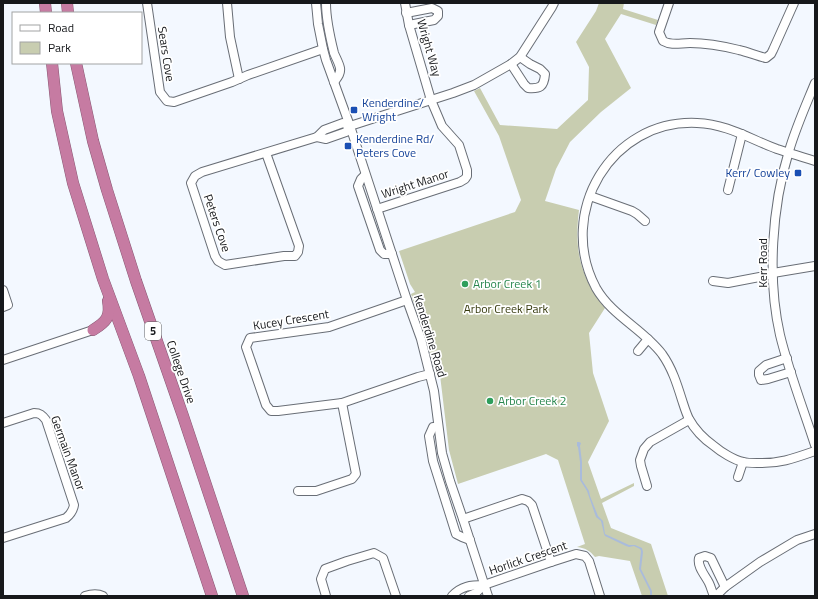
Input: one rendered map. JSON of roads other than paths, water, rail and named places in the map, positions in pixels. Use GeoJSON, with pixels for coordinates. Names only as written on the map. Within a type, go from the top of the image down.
{"type":"FeatureCollection","features":[{"type":"Feature","properties":{"kind":"highway"},"geometry":{"type":"LineString","coordinates":[[52,64],[57,111],[73,183],[104,279],[139,376],[212,596]]}},
{"type":"Feature","properties":{"kind":"highway","name":"College Drive"},"geometry":{"type":"LineString","coordinates":[[76,64],[92,141],[107,190],[136,281],[243,596]]}},
{"type":"Feature","properties":{"kind":"highway"},"geometry":{"type":"LineString","coordinates":[[93,330],[105,322],[108,315],[109,307],[104,279]]}},
{"type":"Feature","properties":{"kind":"street","name":"Sears Cove"},"geometry":{"type":"LineString","coordinates":[[147,3],[160,92],[167,102],[174,102],[323,49]]}},
{"type":"Feature","properties":{"kind":"street"},"geometry":{"type":"LineString","coordinates":[[227,3],[230,37],[239,78]]}},
{"type":"Feature","properties":{"kind":"street","name":"Kenderdine Road"},"geometry":{"type":"LineString","coordinates":[[316,3],[323,49],[421,339],[434,391],[442,453],[488,596]]}},
{"type":"Feature","properties":{"kind":"street"},"geometry":{"type":"LineString","coordinates":[[326,3],[330,36],[340,68],[340,73],[334,82]]}},
{"type":"Feature","properties":{"kind":"street","name":"Wright Way"},"geometry":{"type":"LineString","coordinates":[[405,3],[409,25],[431,100]]}},
{"type":"Feature","properties":{"kind":"street","name":"Peters Cove"},"geometry":{"type":"LineString","coordinates":[[266,153],[299,246],[298,252],[295,256],[284,256],[225,264],[218,261],[214,256],[191,183],[195,176],[202,172],[317,136],[326,139],[346,132],[350,126],[474,85],[511,64],[520,57],[554,3]]}},
{"type":"Feature","properties":{"kind":"street"},"geometry":{"type":"LineString","coordinates":[[669,3],[659,32],[663,42],[672,45],[701,43],[734,49],[766,58],[772,54],[794,3]]}},
{"type":"Feature","properties":{"kind":"street"},"geometry":{"type":"LineString","coordinates":[[406,13],[432,8],[438,11],[438,16],[434,20],[409,25]]}},
{"type":"Feature","properties":{"kind":"street"},"geometry":{"type":"LineString","coordinates":[[511,64],[528,88],[535,89],[540,87],[544,82],[545,74],[540,69],[520,57]]}},
{"type":"Feature","properties":{"kind":"street","name":"Kerr Road"},"geometry":{"type":"LineString","coordinates":[[815,83],[788,152],[782,176],[773,247],[776,312],[780,335],[815,445]]}},
{"type":"Feature","properties":{"kind":"street","name":"Wright Manor"},"geometry":{"type":"LineString","coordinates":[[377,209],[460,182],[465,180],[467,176],[468,170],[459,145],[442,126],[431,100]]}},
{"type":"Feature","properties":{"kind":"street"},"geometry":{"type":"LineString","coordinates":[[815,161],[777,149],[726,128],[710,124],[679,124],[662,127],[630,142],[615,155],[601,173],[595,182],[586,208],[583,219],[582,240],[584,255],[597,289],[609,306],[648,339],[661,353],[670,366],[689,420],[704,438],[717,448],[743,462],[776,462],[792,459],[815,451]]}},
{"type":"Feature","properties":{"kind":"street"},"geometry":{"type":"LineString","coordinates":[[728,190],[742,134]]}},
{"type":"Feature","properties":{"kind":"street"},"geometry":{"type":"LineString","coordinates":[[365,175],[361,179],[358,186],[380,250],[384,254],[392,254]]}},
{"type":"Feature","properties":{"kind":"street"},"geometry":{"type":"LineString","coordinates":[[590,196],[632,211],[645,220]]}},
{"type":"Feature","properties":{"kind":"street"},"geometry":{"type":"LineString","coordinates":[[713,280],[728,283],[815,266]]}},
{"type":"Feature","properties":{"kind":"street"},"geometry":{"type":"LineString","coordinates":[[3,290],[8,305],[3,307]]}},
{"type":"Feature","properties":{"kind":"street","name":"Kucey Crescent"},"geometry":{"type":"LineString","coordinates":[[407,300],[329,327],[250,338],[246,347],[266,405],[271,411],[342,403],[430,374]]}},
{"type":"Feature","properties":{"kind":"street"},"geometry":{"type":"LineString","coordinates":[[3,360],[93,330]]}},
{"type":"Feature","properties":{"kind":"street"},"geometry":{"type":"LineString","coordinates":[[638,350],[648,339]]}},
{"type":"Feature","properties":{"kind":"street"},"geometry":{"type":"LineString","coordinates":[[787,358],[766,366],[759,371],[759,376],[761,380],[791,372]]}},
{"type":"Feature","properties":{"kind":"street"},"geometry":{"type":"LineString","coordinates":[[298,491],[316,491],[352,479],[356,474],[342,403]]}},
{"type":"Feature","properties":{"kind":"street","name":"Germain Manor"},"geometry":{"type":"LineString","coordinates":[[3,423],[34,413],[42,415],[46,420],[74,505],[71,515],[66,518],[3,538]]}},
{"type":"Feature","properties":{"kind":"street"},"geometry":{"type":"LineString","coordinates":[[647,486],[640,466],[640,460],[644,449],[650,442],[689,420]]}},
{"type":"Feature","properties":{"kind":"street"},"geometry":{"type":"LineString","coordinates":[[438,427],[433,427],[428,436],[433,461],[456,534],[470,540]]}},
{"type":"Feature","properties":{"kind":"street"},"geometry":{"type":"LineString","coordinates":[[738,477],[743,462]]}},
{"type":"Feature","properties":{"kind":"street"},"geometry":{"type":"LineString","coordinates":[[463,519],[522,499],[528,501],[532,505],[551,562]]}},
{"type":"Feature","properties":{"kind":"street"},"geometry":{"type":"LineString","coordinates":[[725,587],[711,558],[705,556],[700,558],[698,562],[715,596],[760,562],[797,540],[815,534]]}},
{"type":"Feature","properties":{"kind":"street"},"geometry":{"type":"LineString","coordinates":[[326,596],[321,579],[325,569],[374,553],[383,558],[396,596]]}},
{"type":"Feature","properties":{"kind":"street","name":"Horlick Crescent"},"geometry":{"type":"LineString","coordinates":[[484,586],[576,554],[585,556],[589,561],[600,596]]}},
{"type":"Feature","properties":{"kind":"street"},"geometry":{"type":"LineString","coordinates":[[452,596],[457,590],[474,585],[484,586]]}},
{"type":"Feature","properties":{"kind":"street"},"geometry":{"type":"LineString","coordinates":[[469,596],[476,593],[484,586]]}},
{"type":"Feature","properties":{"kind":"street"},"geometry":{"type":"LineString","coordinates":[[85,596],[98,594],[103,596]]}},
{"type":"Feature","properties":{"kind":"water"},"geometry":{"type":"Polygon","coordinates":[[[577,442],[581,443],[582,480],[589,491],[598,516],[603,521],[605,534],[629,545],[635,545],[642,548],[641,569],[652,591],[652,596],[650,596],[650,591],[639,569],[640,549],[634,546],[626,546],[605,536],[604,534],[601,521],[596,517],[587,491],[580,480],[580,462],[577,442]]]}},
{"type":"Feature","properties":{"kind":"place","name":"Kenderdine/ Wright"},"geometry":{"type":"Point","coordinates":[354,110]}},
{"type":"Feature","properties":{"kind":"place","name":"Kenderdine Rd/ Peters Cove"},"geometry":{"type":"Point","coordinates":[348,146]}},
{"type":"Feature","properties":{"kind":"place","name":"Kerr/ Cowley"},"geometry":{"type":"Point","coordinates":[798,173]}},
{"type":"Feature","properties":{"kind":"place","name":"Arbor Creek 1"},"geometry":{"type":"Point","coordinates":[465,284]}},
{"type":"Feature","properties":{"kind":"place","name":"Arbor Creek 2"},"geometry":{"type":"Point","coordinates":[490,401]}},
{"type":"Feature","properties":{"kind":"park label","name":"Arbor Creek Park"},"geometry":{"type":"Point","coordinates":[506,309]}}]}
